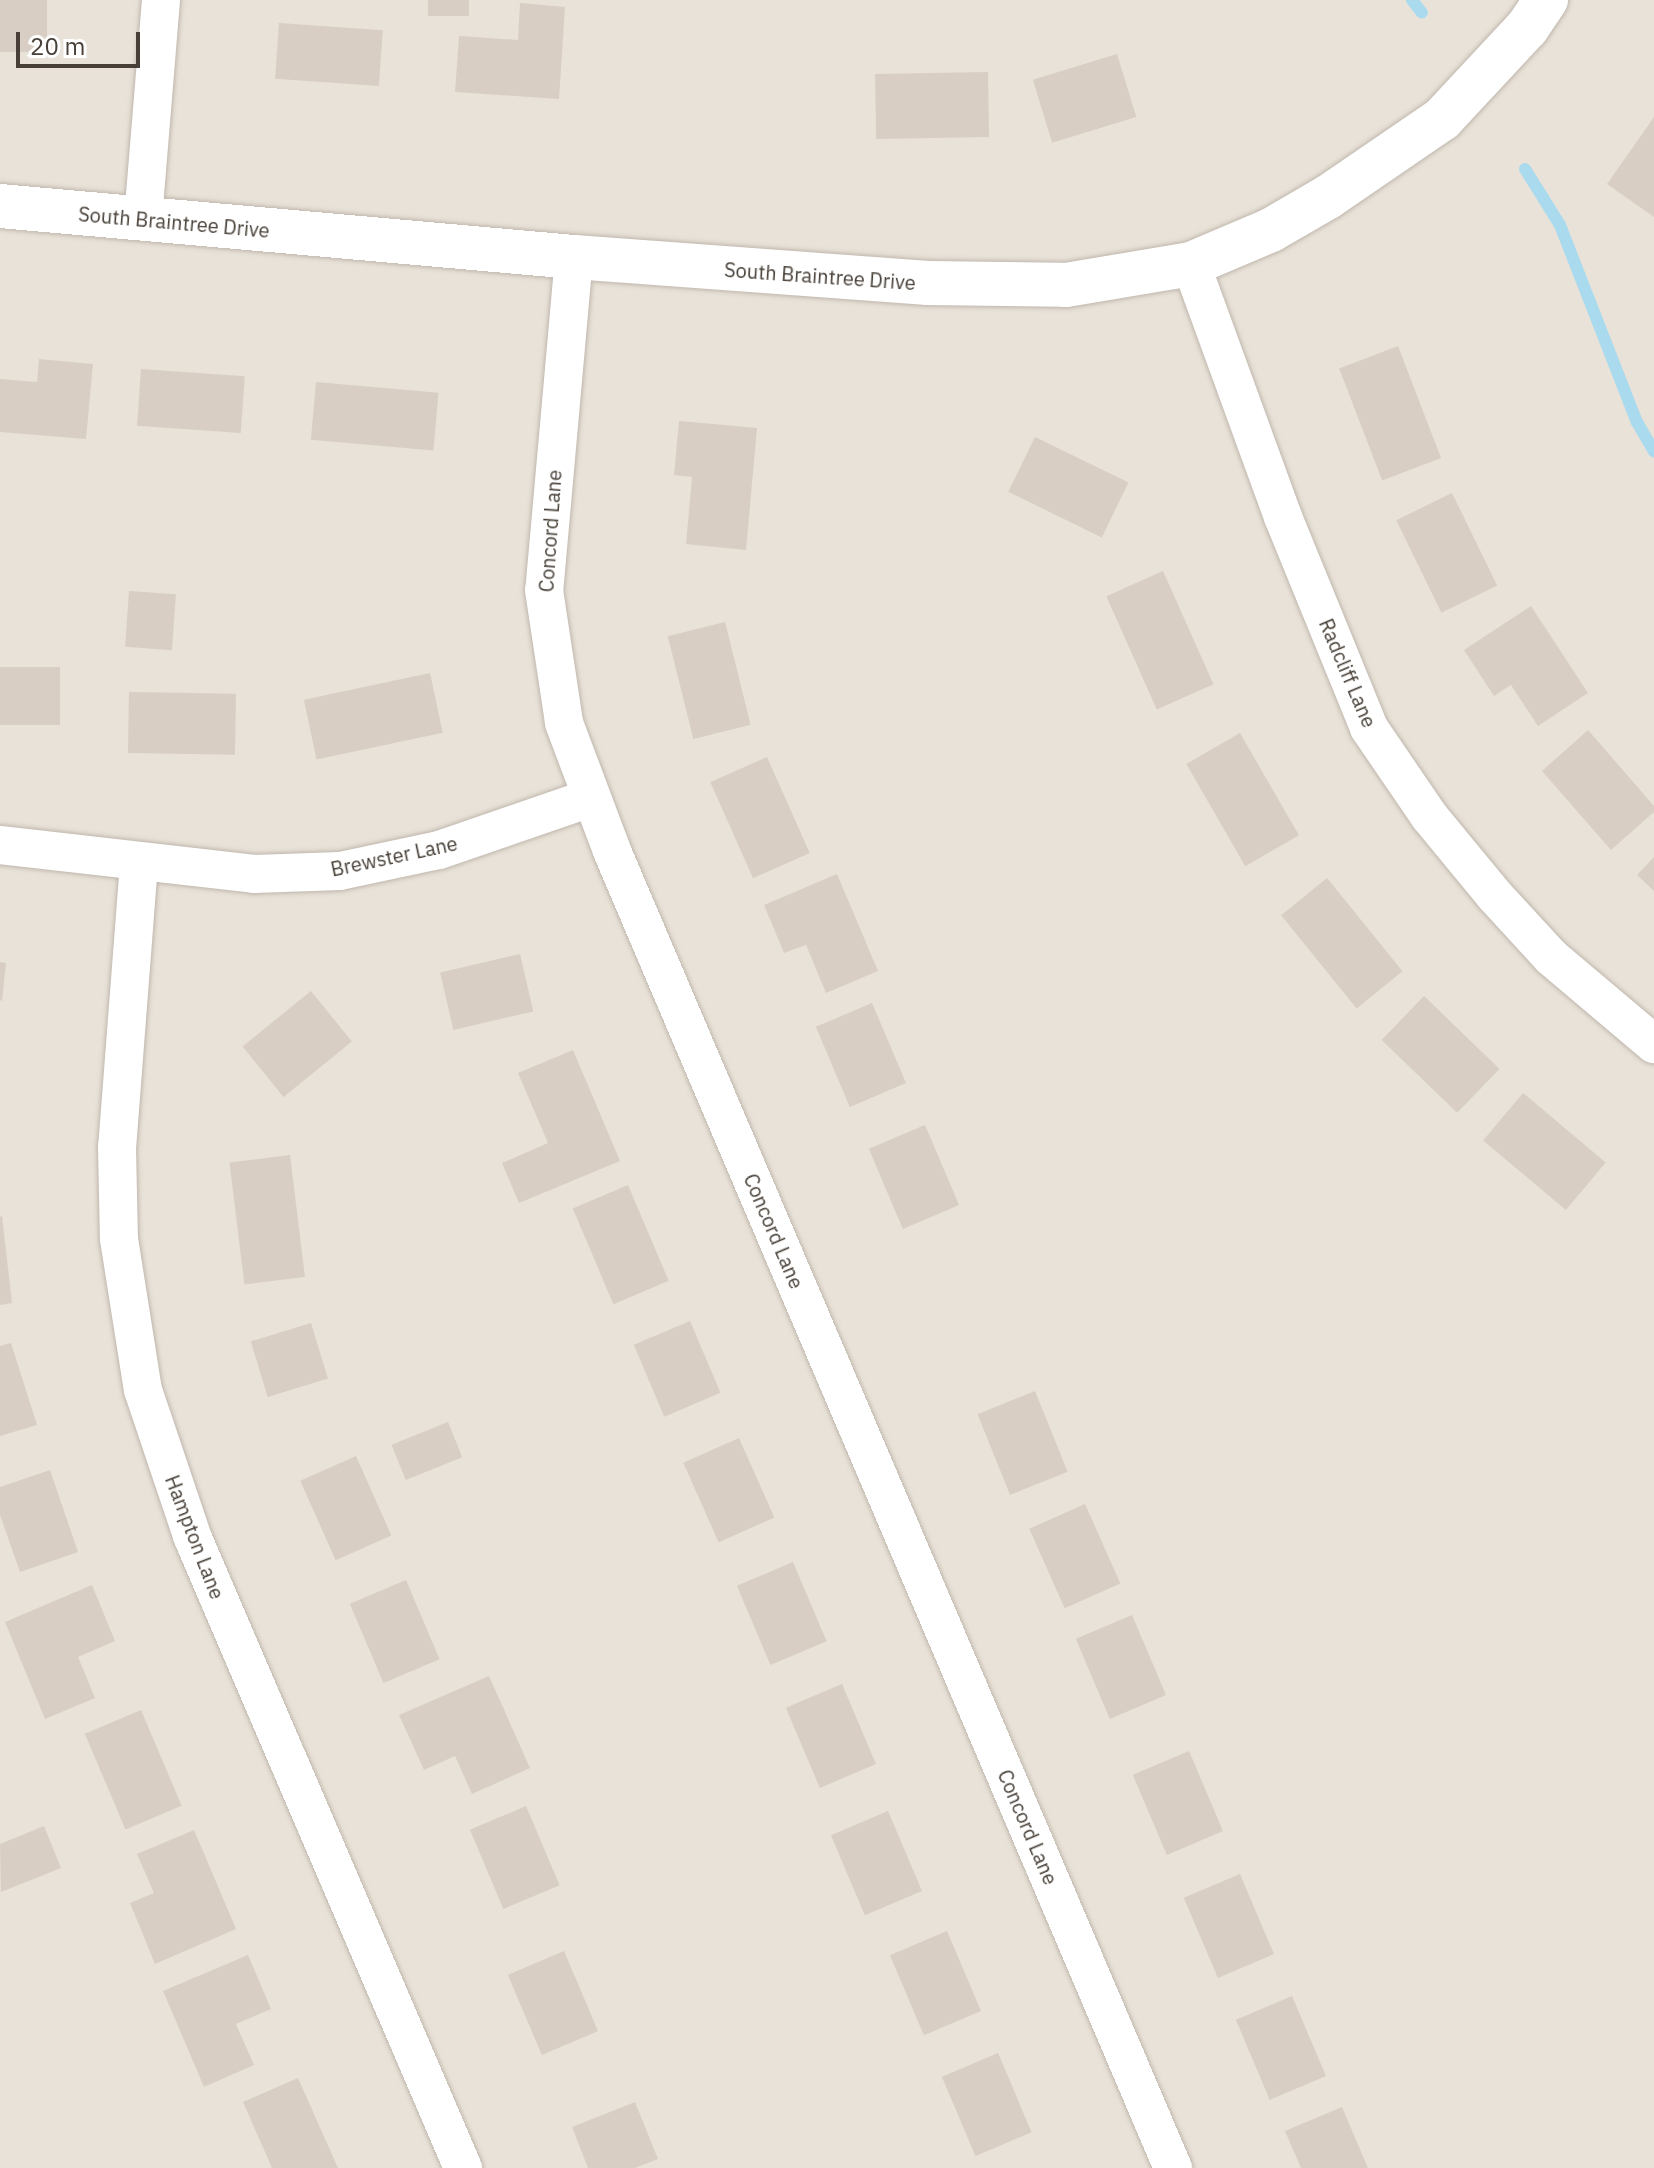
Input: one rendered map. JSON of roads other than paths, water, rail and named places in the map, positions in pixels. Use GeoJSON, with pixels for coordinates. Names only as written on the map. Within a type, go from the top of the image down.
{"type":"FeatureCollection","features":[{"type":"Feature","properties":{"kind":"street"},"geometry":{"type":"LineString","coordinates":[[143,219],[161,0]]}},
{"type":"Feature","properties":{"kind":"street","name":"South Braintree Drive"},"geometry":{"type":"LineString","coordinates":[[0,206],[574,257],[928,283],[1066,285],[1191,264],[1317,204],[1442,119],[1527,28],[1546,0]]}},
{"type":"Feature","properties":{"kind":"street","name":"Concord Lane"},"geometry":{"type":"LineString","coordinates":[[574,257],[544,590],[558,695],[590,798],[1173,2168]]}},
{"type":"Feature","properties":{"kind":"street","name":"Radcliff Lane"},"geometry":{"type":"LineString","coordinates":[[1191,264],[1283,517],[1369,728],[1429,816],[1495,896],[1551,957],[1654,1044]]}},
{"type":"Feature","properties":{"kind":"street","name":"Brewster Lane"},"geometry":{"type":"LineString","coordinates":[[0,845],[254,874],[340,871],[439,850],[590,798]]}},
{"type":"Feature","properties":{"kind":"street","name":"Hampton Lane"},"geometry":{"type":"LineString","coordinates":[[139,863],[117,1147],[119,1239],[143,1390],[192,1536],[463,2168]]}},
{"type":"Feature","properties":{"kind":"waterway"},"geometry":{"type":"LineString","coordinates":[[1412,0],[1422,13]]}},
{"type":"Feature","properties":{"kind":"waterway"},"geometry":{"type":"LineString","coordinates":[[1525,169],[1560,225],[1637,422],[1654,451]]}}]}
